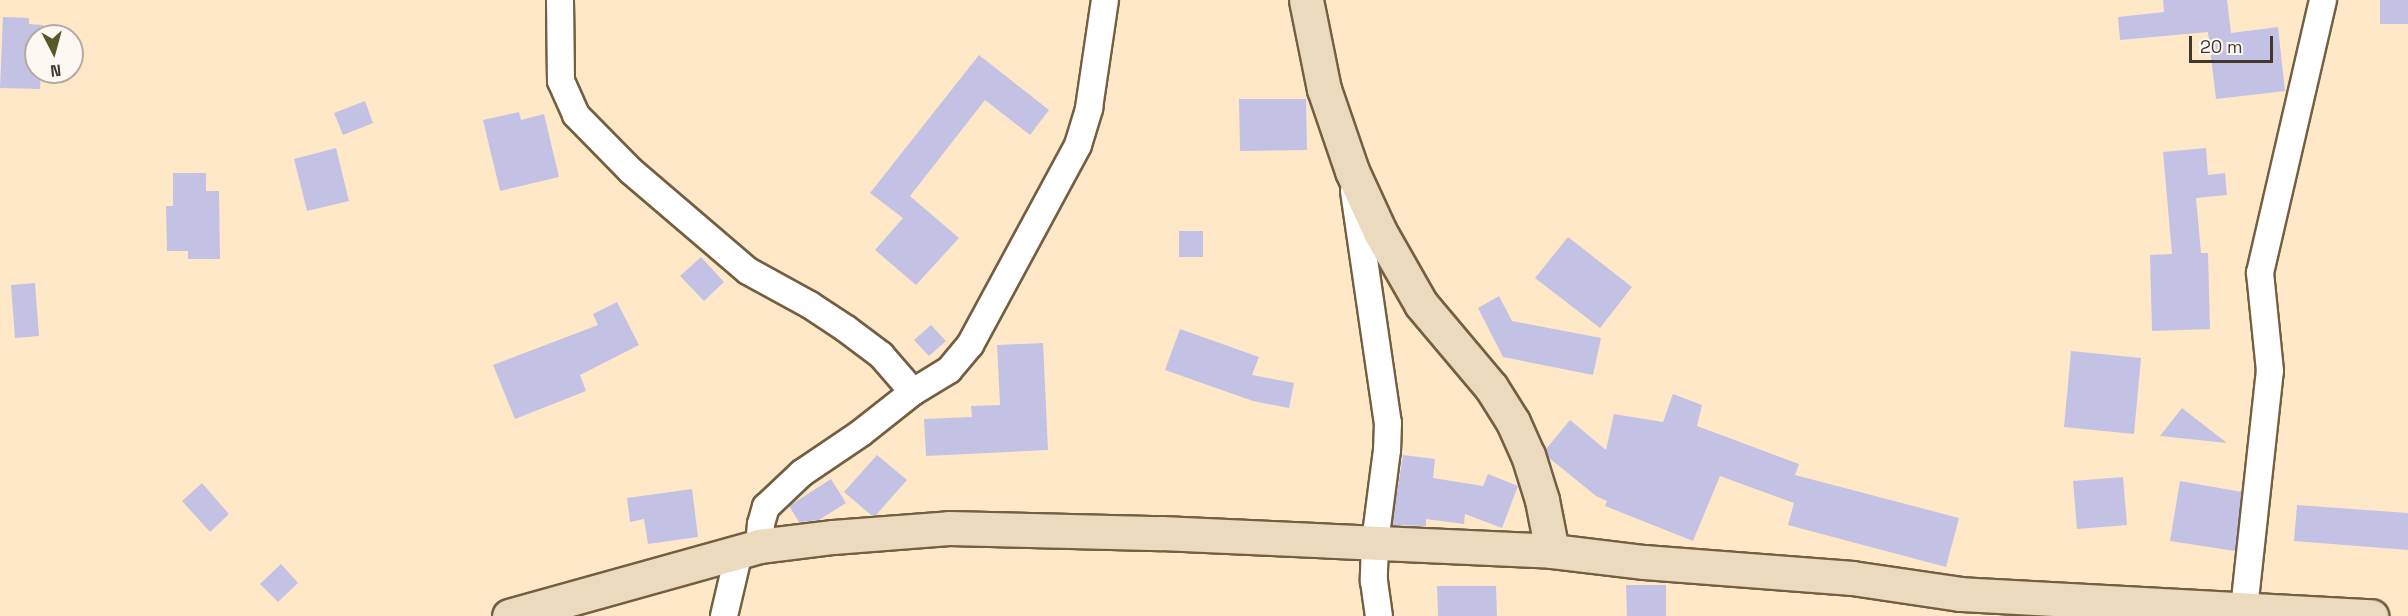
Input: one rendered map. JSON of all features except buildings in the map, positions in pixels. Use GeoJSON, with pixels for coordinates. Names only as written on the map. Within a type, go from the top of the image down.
{"type":"FeatureCollection","features":[{"type":"Feature","properties":{"kind":"street"},"geometry":{"type":"LineString","coordinates":[[560,0],[561,81],[576,115],[631,171],[748,272],[810,305],[845,328],[881,355],[913,392]]}},
{"type":"Feature","properties":{"kind":"street"},"geometry":{"type":"LineString","coordinates":[[724,616],[766,507],[802,473],[861,433],[913,392],[948,370],[970,345],[1078,145],[1089,108],[1105,0]]}},
{"type":"Feature","properties":{"kind":"street"},"geometry":{"type":"LineString","coordinates":[[1306,0],[1324,89],[1352,171],[1380,231],[1421,304],[1491,387],[1513,422],[1535,478],[1552,551]]}},
{"type":"Feature","properties":{"kind":"street"},"geometry":{"type":"LineString","coordinates":[[2244,609],[2270,371],[2260,273],[2323,0]]}},
{"type":"Feature","properties":{"kind":"street"},"geometry":{"type":"LineString","coordinates":[[1352,171],[1388,423],[1387,450],[1374,543],[1374,581],[1379,616]]}},
{"type":"Feature","properties":{"kind":"street"},"geometry":{"type":"LineString","coordinates":[[508,616],[749,549],[833,537],[949,528],[1161,533],[1552,551],[1644,562],[1852,578],[1960,594],[2371,616]]}}]}
